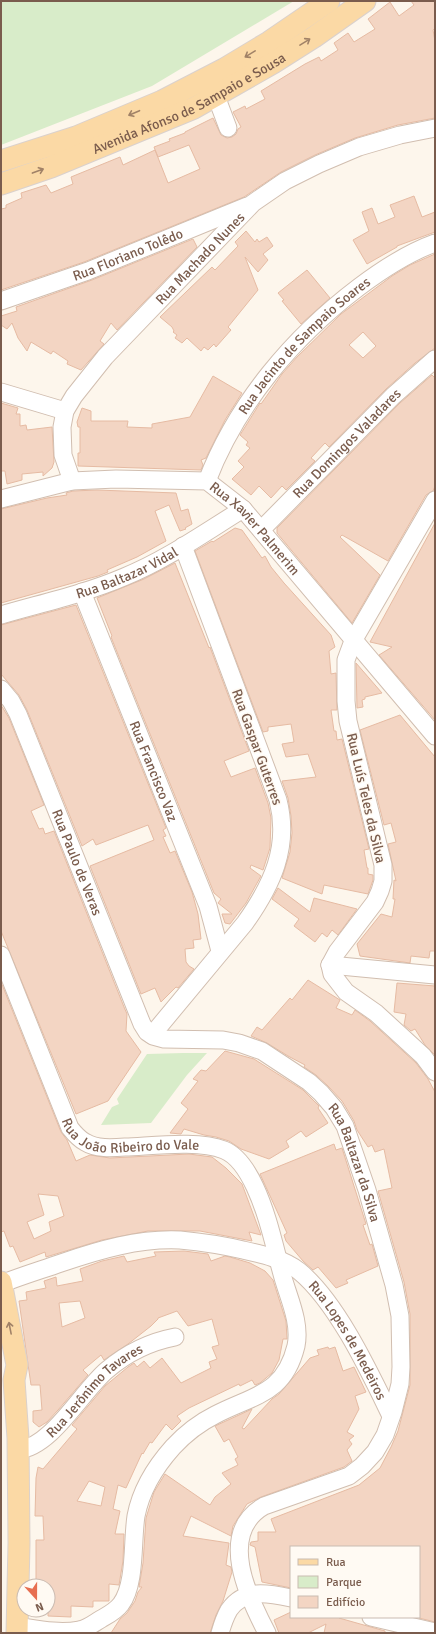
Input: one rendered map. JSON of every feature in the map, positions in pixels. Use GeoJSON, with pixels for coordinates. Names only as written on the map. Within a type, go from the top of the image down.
{"type":"FeatureCollection","features":[{"type":"Feature","properties":{"kind":"main road","name":"Avenida Afonso de Sampaio e Sousa"},"geometry":{"type":"LineString","coordinates":[[1,161],[76,137],[162,100],[224,69],[269,42],[329,1]]}},
{"type":"Feature","properties":{"kind":"main road","name":"Avenida Afonso de Sampaio e Sousa"},"geometry":{"type":"LineString","coordinates":[[1,184],[194,108],[314,37],[365,1]]}},
{"type":"Feature","properties":{"kind":"main road"},"geometry":{"type":"LineString","coordinates":[[1,1283],[17,1365],[14,1380],[18,1450],[17,1630]]}},
{"type":"Feature","properties":{"kind":"main road"},"geometry":{"type":"LineString","coordinates":[[1,1345],[5,1367],[14,1380]]}},
{"type":"Feature","properties":{"kind":"street"},"geometry":{"type":"LineString","coordinates":[[216,96],[228,128]]}},
{"type":"Feature","properties":{"kind":"street","name":"Rua Machado Nunes"},"geometry":{"type":"LineString","coordinates":[[72,481],[66,466],[62,442],[62,427],[65,411],[86,379],[105,357],[253,203],[286,181],[319,164],[359,147],[400,135],[435,128]]}},
{"type":"Feature","properties":{"kind":"street","name":"Rua Floriano Tolêdo"},"geometry":{"type":"LineString","coordinates":[[1,301],[88,271],[253,203]]}},
{"type":"Feature","properties":{"kind":"street","name":"Rua Jacinto de Sampaio Soares"},"geometry":{"type":"LineString","coordinates":[[207,481],[216,457],[243,410],[278,362],[299,338],[336,304],[381,270],[400,258],[435,243]]}},
{"type":"Feature","properties":{"kind":"street","name":"Rua Domingos Valadares"},"geometry":{"type":"LineString","coordinates":[[261,530],[393,396],[435,359]]}},
{"type":"Feature","properties":{"kind":"street"},"geometry":{"type":"LineString","coordinates":[[1,392],[65,411]]}},
{"type":"Feature","properties":{"kind":"street","name":"Rua Xavier Palmerim"},"geometry":{"type":"LineString","coordinates":[[1,499],[72,481],[116,479],[207,481],[243,509],[353,641],[435,736]]}},
{"type":"Feature","properties":{"kind":"street"},"geometry":{"type":"LineString","coordinates":[[353,641],[435,500]]}},
{"type":"Feature","properties":{"kind":"street","name":"Rua Baltazar Vidal"},"geometry":{"type":"LineString","coordinates":[[1,615],[82,592],[144,568],[243,509]]}},
{"type":"Feature","properties":{"kind":"street","name":"Rua Gaspar Guterres"},"geometry":{"type":"LineString","coordinates":[[152,1035],[259,904],[278,863],[281,841],[282,825],[278,800],[183,546]]}},
{"type":"Feature","properties":{"kind":"street","name":"Rua Francisco Vaz"},"geometry":{"type":"LineString","coordinates":[[82,592],[208,906],[220,951]]}},
{"type":"Feature","properties":{"kind":"street","name":"Rua Luís Teles da Silva"},"geometry":{"type":"LineString","coordinates":[[330,965],[337,952],[375,902],[383,881],[382,865],[348,721],[346,700],[346,660],[353,641]]}},
{"type":"Feature","properties":{"kind":"street","name":"Rua Paulo de Veras"},"geometry":{"type":"LineString","coordinates":[[1,689],[11,701],[18,714],[142,1024],[147,1032],[152,1035]]}},
{"type":"Feature","properties":{"kind":"street","name":"Rua João Ribeiro do Vale"},"geometry":{"type":"LineString","coordinates":[[1,956],[70,1128],[84,1142],[94,1146],[112,1148],[185,1145],[208,1147],[225,1150],[244,1168],[255,1187],[266,1217],[291,1303],[297,1330],[296,1344],[291,1363],[271,1388],[260,1396],[216,1414],[187,1433],[172,1448],[154,1471],[145,1489],[137,1514],[132,1572],[127,1591],[121,1604],[111,1614],[80,1630],[17,1630]]}},
{"type":"Feature","properties":{"kind":"street"},"geometry":{"type":"LineString","coordinates":[[435,975],[330,965],[332,974],[346,992],[376,1013],[423,1056],[435,1072]]}},
{"type":"Feature","properties":{"kind":"street","name":"Rua Baltazar da Silva"},"geometry":{"type":"LineString","coordinates":[[152,1035],[164,1039],[224,1040],[239,1043],[262,1051],[309,1082],[334,1108],[345,1126],[367,1190],[394,1285],[400,1316],[401,1372],[400,1384],[392,1416]]}},
{"type":"Feature","properties":{"kind":"street","name":"Rua Lopes de Medeiros"},"geometry":{"type":"LineString","coordinates":[[1,1283],[112,1247],[136,1243],[178,1240],[218,1245],[257,1253],[289,1264],[300,1272],[322,1295],[348,1334],[392,1416],[385,1435],[375,1452],[362,1466],[349,1476],[264,1506],[254,1512],[248,1519],[240,1540],[242,1574],[249,1594],[267,1633]]}},
{"type":"Feature","properties":{"kind":"street","name":"Rua Jerônimo Tavares"},"geometry":{"type":"LineString","coordinates":[[18,1450],[30,1447],[44,1439],[107,1371],[131,1352],[159,1340],[175,1337]]}},
{"type":"Feature","properties":{"kind":"street"},"geometry":{"type":"LineString","coordinates":[[220,1633],[229,1610],[239,1600],[249,1594],[266,1593],[290,1598]]}},
{"type":"Feature","properties":{"kind":"street"},"geometry":{"type":"LineString","coordinates":[[375,1618],[435,1632]]}},
{"type":"Feature","properties":{"kind":"green space"},"geometry":{"type":"Polygon","coordinates":[[[1,1],[294,1],[152,86],[1,145],[1,1]]]}},
{"type":"Feature","properties":{"kind":"green space"},"geometry":{"type":"Polygon","coordinates":[[[207,1053],[187,1075],[151,1123],[101,1125],[112,1107],[119,1104],[117,1099],[147,1054],[207,1053]]]}},
{"type":"Feature","properties":{"kind":"building"},"geometry":{"type":"Polygon","coordinates":[[[411,1],[435,1],[435,28],[433,30],[435,41],[435,118],[398,125],[355,138],[315,155],[281,172],[244,197],[84,262],[1,290],[1,209],[6,208],[6,205],[22,198],[21,193],[46,185],[51,193],[73,184],[71,177],[120,157],[123,165],[155,150],[168,183],[200,169],[189,145],[158,157],[154,147],[170,141],[169,139],[185,133],[213,118],[221,135],[227,138],[232,137],[241,127],[233,112],[245,106],[246,109],[265,99],[261,91],[305,64],[319,57],[321,61],[338,50],[334,43],[348,33],[354,42],[375,29],[368,19],[390,2],[399,16],[414,5],[411,1]]]}},
{"type":"Feature","properties":{"kind":"building"},"geometry":{"type":"Polygon","coordinates":[[[414,196],[422,217],[435,212],[435,232],[397,246],[367,264],[353,240],[369,231],[362,212],[372,208],[378,224],[395,217],[390,205],[414,196]]]}},
{"type":"Feature","properties":{"kind":"building"},"geometry":{"type":"Polygon","coordinates":[[[246,231],[255,242],[257,239],[259,242],[267,237],[273,246],[263,254],[268,260],[258,272],[245,257],[258,290],[228,327],[231,330],[216,347],[214,344],[208,350],[204,347],[201,351],[187,338],[182,343],[175,338],[177,335],[173,332],[172,327],[160,317],[212,267],[215,270],[238,246],[235,242],[246,231]]]}},
{"type":"Feature","properties":{"kind":"building"},"geometry":{"type":"Polygon","coordinates":[[[193,239],[197,247],[117,330],[111,323],[100,341],[104,344],[81,370],[67,364],[68,361],[53,351],[51,354],[31,342],[27,351],[18,338],[12,323],[7,329],[1,325],[1,316],[17,311],[16,307],[92,280],[193,239]]]}},
{"type":"Feature","properties":{"kind":"building"},"geometry":{"type":"Polygon","coordinates":[[[435,254],[435,348],[415,363],[386,389],[329,447],[325,443],[311,458],[315,461],[286,490],[282,486],[271,498],[259,486],[251,495],[232,479],[244,467],[238,461],[250,448],[246,445],[248,442],[240,435],[260,403],[261,404],[282,374],[297,357],[341,314],[392,276],[410,265],[435,254]],[[363,332],[349,345],[363,358],[376,346],[363,332]]]}},
{"type":"Feature","properties":{"kind":"building"},"geometry":{"type":"Polygon","coordinates":[[[307,270],[330,298],[301,324],[282,301],[284,300],[278,293],[307,270]]]}},
{"type":"Feature","properties":{"kind":"building"},"geometry":{"type":"Polygon","coordinates":[[[432,375],[435,378],[435,486],[433,491],[426,495],[388,561],[342,535],[340,537],[380,575],[352,623],[277,533],[277,528],[400,403],[432,375]]]}},
{"type":"Feature","properties":{"kind":"building"},"geometry":{"type":"Polygon","coordinates":[[[213,376],[242,393],[225,420],[206,458],[201,460],[203,465],[201,470],[78,466],[78,453],[80,453],[80,427],[78,427],[77,422],[82,408],[91,411],[91,421],[128,421],[127,427],[152,428],[152,424],[190,417],[213,376]]]}},
{"type":"Feature","properties":{"kind":"building"},"geometry":{"type":"Polygon","coordinates":[[[1,403],[18,408],[16,414],[20,414],[20,426],[26,425],[27,430],[52,427],[54,462],[52,468],[43,476],[43,472],[22,474],[22,480],[7,484],[5,471],[1,471],[1,403]]]}},
{"type":"Feature","properties":{"kind":"building"},"geometry":{"type":"Polygon","coordinates":[[[97,490],[176,493],[181,511],[188,509],[192,524],[185,528],[186,529],[180,531],[169,505],[155,511],[166,541],[137,557],[107,570],[108,572],[98,576],[1,603],[1,509],[47,498],[67,495],[66,493],[73,491],[97,490]]]}},
{"type":"Feature","properties":{"kind":"building"},"geometry":{"type":"Polygon","coordinates":[[[435,523],[435,720],[379,655],[392,647],[370,642],[435,523]]]}},
{"type":"Feature","properties":{"kind":"building"},"geometry":{"type":"Polygon","coordinates":[[[235,528],[242,530],[262,558],[265,556],[271,567],[284,583],[331,635],[335,647],[329,651],[331,674],[336,673],[337,710],[331,710],[334,731],[336,731],[337,740],[342,739],[369,849],[364,850],[368,874],[373,875],[373,880],[368,894],[324,885],[322,894],[282,878],[290,852],[292,833],[288,798],[282,781],[316,777],[308,754],[286,757],[282,744],[294,742],[291,724],[268,727],[268,731],[263,732],[195,551],[235,528]]]}},
{"type":"Feature","properties":{"kind":"building"},"geometry":{"type":"Polygon","coordinates":[[[175,563],[209,648],[210,647],[249,751],[224,761],[231,777],[255,768],[268,803],[271,818],[270,848],[263,870],[251,865],[250,868],[261,876],[246,903],[230,924],[225,923],[222,914],[232,914],[218,903],[221,899],[214,893],[111,637],[112,636],[97,598],[144,579],[175,563]]]}},
{"type":"Feature","properties":{"kind":"building"},"geometry":{"type":"Polygon","coordinates":[[[76,605],[166,828],[163,830],[166,836],[163,837],[170,853],[175,851],[192,892],[198,914],[201,939],[193,940],[194,948],[185,949],[186,962],[194,969],[178,988],[176,987],[161,1002],[155,988],[141,994],[90,866],[154,840],[148,825],[96,845],[93,839],[82,846],[27,710],[19,695],[1,674],[1,625],[76,605]]]}},
{"type":"Feature","properties":{"kind":"building"},"geometry":{"type":"Polygon","coordinates":[[[356,663],[382,693],[365,697],[365,699],[362,700],[363,707],[357,708],[356,663]]]}},
{"type":"Feature","properties":{"kind":"building"},"geometry":{"type":"Polygon","coordinates":[[[1,705],[9,718],[44,805],[31,811],[39,829],[43,828],[45,834],[54,831],[127,1014],[126,1031],[141,1052],[108,1101],[76,1114],[1,931],[1,705]]]}},
{"type":"Feature","properties":{"kind":"building"},"geometry":{"type":"Polygon","coordinates":[[[400,715],[435,757],[435,951],[430,951],[429,958],[411,956],[410,963],[360,956],[357,944],[381,914],[392,917],[395,899],[393,899],[394,880],[396,881],[388,844],[396,842],[391,823],[384,825],[360,730],[400,715]]]}},
{"type":"Feature","properties":{"kind":"building"},"geometry":{"type":"Polygon","coordinates":[[[278,888],[310,912],[314,898],[357,909],[338,935],[332,930],[327,937],[322,933],[315,942],[294,926],[299,919],[272,899],[278,888]]]}},
{"type":"Feature","properties":{"kind":"building"},"geometry":{"type":"Polygon","coordinates":[[[308,980],[340,1000],[336,1008],[352,1015],[355,1010],[370,1021],[416,1063],[428,1079],[435,1092],[435,1622],[419,1618],[420,1546],[290,1546],[290,1588],[262,1582],[255,1547],[250,1545],[251,1542],[258,1541],[258,1532],[276,1532],[271,1519],[359,1485],[380,1468],[398,1431],[410,1385],[410,1314],[404,1282],[378,1191],[392,1188],[384,1149],[375,1152],[372,1145],[368,1147],[357,1130],[354,1121],[342,1101],[316,1075],[304,1067],[305,1065],[267,1043],[251,1036],[257,1027],[262,1030],[290,998],[292,1000],[308,980]]]}},
{"type":"Feature","properties":{"kind":"building"},"geometry":{"type":"Polygon","coordinates":[[[1,982],[61,1132],[67,1140],[76,1161],[90,1155],[110,1158],[189,1154],[212,1157],[242,1184],[261,1235],[249,1232],[252,1241],[200,1231],[148,1231],[102,1240],[46,1257],[45,1252],[20,1262],[13,1246],[10,1247],[4,1231],[1,1232],[1,982]],[[38,1194],[44,1215],[27,1222],[34,1239],[51,1231],[49,1222],[64,1216],[58,1196],[38,1194]]]}},
{"type":"Feature","properties":{"kind":"building"},"geometry":{"type":"Polygon","coordinates":[[[397,983],[435,986],[435,1055],[425,1045],[415,1029],[411,1031],[404,1025],[406,1014],[394,1012],[397,983]]]}},
{"type":"Feature","properties":{"kind":"building"},"geometry":{"type":"Polygon","coordinates":[[[225,1051],[254,1059],[303,1090],[319,1106],[318,1108],[328,1123],[306,1137],[301,1131],[286,1141],[289,1147],[269,1159],[241,1149],[229,1141],[216,1137],[184,1129],[181,1134],[170,1133],[188,1109],[181,1103],[198,1081],[193,1079],[201,1070],[206,1071],[225,1051]]]}},
{"type":"Feature","properties":{"kind":"building"},"geometry":{"type":"Polygon","coordinates":[[[334,1144],[336,1150],[342,1148],[366,1224],[363,1225],[370,1245],[372,1244],[378,1266],[346,1280],[348,1283],[336,1288],[318,1267],[313,1270],[286,1241],[284,1235],[287,1233],[260,1174],[334,1144]]]}},
{"type":"Feature","properties":{"kind":"building"},"geometry":{"type":"Polygon","coordinates":[[[184,1251],[208,1254],[211,1261],[225,1256],[250,1263],[265,1271],[273,1280],[286,1321],[287,1339],[283,1339],[279,1360],[272,1373],[260,1383],[255,1385],[252,1380],[240,1386],[239,1384],[189,1408],[177,1416],[181,1421],[172,1430],[166,1424],[152,1443],[150,1442],[143,1454],[142,1453],[126,1488],[118,1485],[113,1509],[120,1511],[115,1534],[124,1534],[123,1561],[119,1585],[109,1584],[109,1601],[93,1601],[93,1607],[71,1606],[71,1617],[56,1616],[56,1578],[36,1578],[36,1540],[44,1540],[43,1516],[35,1516],[36,1478],[38,1467],[43,1469],[77,1429],[72,1425],[105,1386],[128,1367],[134,1363],[137,1367],[144,1361],[150,1368],[162,1358],[181,1383],[211,1368],[209,1362],[217,1359],[212,1347],[219,1345],[212,1319],[188,1326],[177,1311],[158,1318],[151,1326],[128,1344],[104,1360],[101,1355],[83,1370],[88,1375],[47,1422],[39,1427],[33,1422],[33,1411],[42,1410],[40,1385],[31,1385],[19,1301],[27,1300],[26,1292],[46,1288],[44,1281],[56,1277],[57,1286],[83,1281],[80,1269],[102,1261],[124,1256],[127,1262],[156,1256],[154,1252],[184,1251]],[[80,1301],[59,1303],[62,1327],[85,1318],[80,1301]],[[89,1481],[77,1501],[101,1506],[105,1487],[89,1481]]]}},
{"type":"Feature","properties":{"kind":"building"},"geometry":{"type":"Polygon","coordinates":[[[328,1347],[329,1349],[335,1347],[343,1371],[354,1367],[366,1392],[355,1396],[359,1409],[347,1432],[354,1436],[349,1440],[352,1444],[347,1450],[352,1461],[344,1467],[261,1497],[247,1504],[233,1526],[231,1536],[191,1516],[183,1536],[229,1543],[226,1565],[231,1567],[232,1572],[223,1601],[216,1615],[210,1633],[111,1633],[120,1619],[127,1613],[142,1587],[139,1587],[143,1563],[146,1518],[154,1492],[165,1474],[210,1505],[215,1497],[231,1484],[222,1473],[238,1465],[235,1459],[238,1457],[229,1439],[224,1442],[215,1426],[252,1409],[242,1428],[244,1429],[272,1399],[279,1394],[310,1358],[319,1355],[317,1350],[328,1347]]]}},
{"type":"Feature","properties":{"kind":"building"},"geometry":{"type":"Polygon","coordinates":[[[290,1612],[290,1618],[339,1618],[385,1631],[385,1633],[324,1633],[326,1624],[308,1633],[279,1633],[274,1620],[290,1612]]]}}]}
